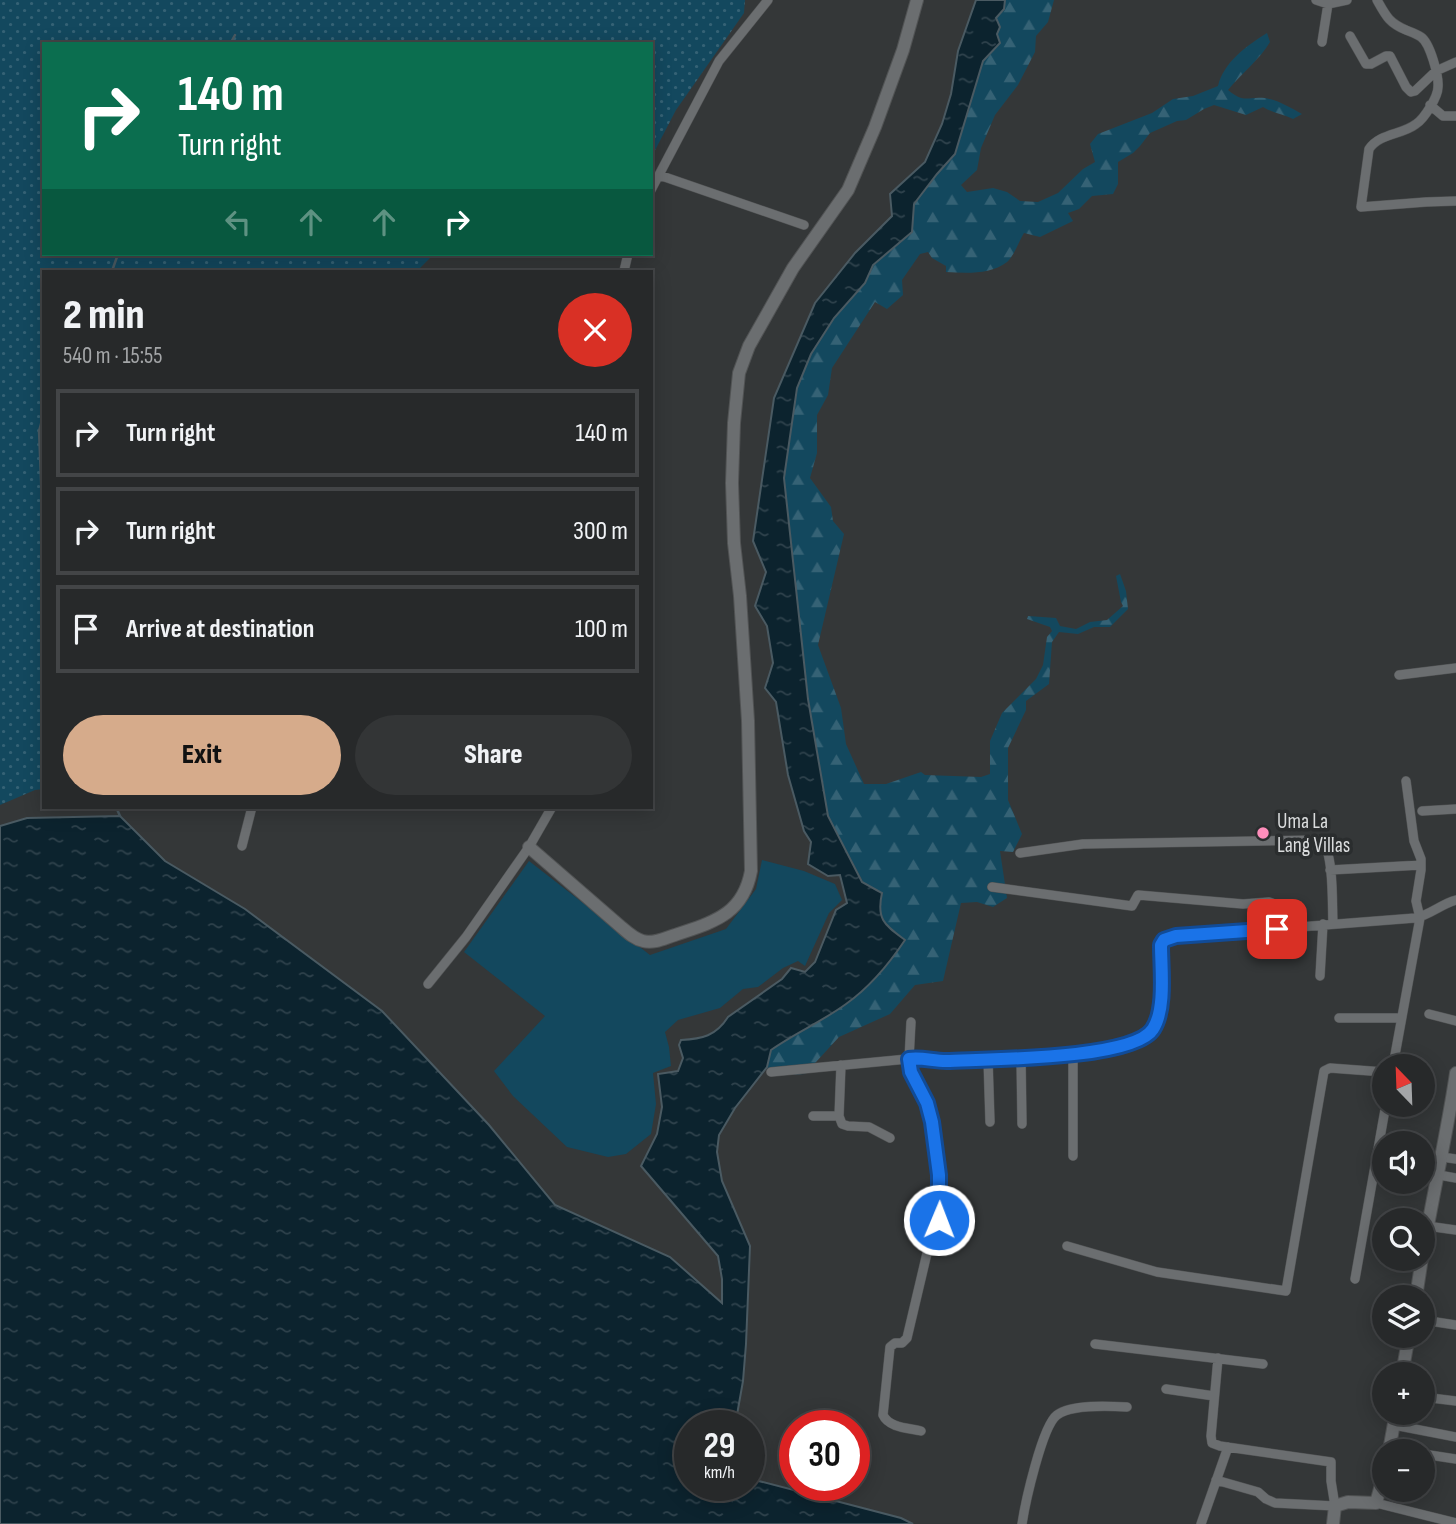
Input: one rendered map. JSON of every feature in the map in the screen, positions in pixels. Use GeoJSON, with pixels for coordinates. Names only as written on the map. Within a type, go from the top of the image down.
{"type":"FeatureCollection","features":[{"type":"Feature","properties":{"kind":"street"},"geometry":{"type":"LineString","coordinates":[[653,186],[719,61],[768,0]]}},
{"type":"Feature","properties":{"kind":"street"},"geometry":{"type":"LineString","coordinates":[[529,847],[620,926],[646,942],[658,941],[714,920],[736,905],[746,890],[751,871],[748,721],[732,483],[734,423],[740,373],[749,346],[793,268],[848,190],[875,127],[918,0]]}},
{"type":"Feature","properties":{"kind":"street"},"geometry":{"type":"LineString","coordinates":[[1316,0],[1328,4],[1347,0]]}},
{"type":"Feature","properties":{"kind":"street"},"geometry":{"type":"LineString","coordinates":[[1377,0],[1388,20],[1423,39],[1431,53],[1438,88],[1436,96],[1419,122],[1371,145],[1362,207],[1456,201]]}},
{"type":"Feature","properties":{"kind":"street"},"geometry":{"type":"LineString","coordinates":[[1322,42],[1328,4]]}},
{"type":"Feature","properties":{"kind":"street"},"geometry":{"type":"LineString","coordinates":[[1350,36],[1366,64],[1390,57],[1406,88],[1411,92],[1436,71],[1456,62]]}},
{"type":"Feature","properties":{"kind":"street"},"geometry":{"type":"LineString","coordinates":[[1430,106],[1443,116],[1456,116]]}},
{"type":"Feature","properties":{"kind":"street"},"geometry":{"type":"LineString","coordinates":[[659,174],[804,225]]}},
{"type":"Feature","properties":{"kind":"street"},"geometry":{"type":"LineString","coordinates":[[1399,675],[1456,668]]}},
{"type":"Feature","properties":{"kind":"street"},"geometry":{"type":"LineString","coordinates":[[1395,1054],[1417,918],[1416,901],[1421,865],[1414,841],[1406,781]]}},
{"type":"Feature","properties":{"kind":"street"},"geometry":{"type":"LineString","coordinates":[[242,846],[251,809]]}},
{"type":"Feature","properties":{"kind":"street"},"geometry":{"type":"LineString","coordinates":[[428,984],[466,937],[529,847],[551,809]]}},
{"type":"Feature","properties":{"kind":"street"},"geometry":{"type":"LineString","coordinates":[[1422,810],[1456,809]]}},
{"type":"Feature","properties":{"kind":"street"},"geometry":{"type":"LineString","coordinates":[[1020,853],[1083,844],[1322,840],[1326,845],[1331,870],[1328,924],[1320,976]]}},
{"type":"Feature","properties":{"kind":"street"},"geometry":{"type":"LineString","coordinates":[[1331,870],[1421,865]]}},
{"type":"Feature","properties":{"kind":"street"},"geometry":{"type":"LineString","coordinates":[[992,887],[1132,906],[1138,894],[1243,904],[1269,902],[1275,907],[1277,929]]}},
{"type":"Feature","properties":{"kind":"street"},"geometry":{"type":"LineString","coordinates":[[771,1072],[918,1058],[947,1061],[1021,1058],[1121,1047],[1144,1038],[1158,1020],[1161,945],[1164,940],[1176,936],[1417,918],[1456,900]]}},
{"type":"Feature","properties":{"kind":"street"},"geometry":{"type":"LineString","coordinates":[[1429,1014],[1456,1021]]}},
{"type":"Feature","properties":{"kind":"street"},"geometry":{"type":"LineString","coordinates":[[1339,1018],[1401,1018]]}},
{"type":"Feature","properties":{"kind":"street"},"geometry":{"type":"LineString","coordinates":[[911,1023],[909,1059],[911,1072],[927,1103],[932,1122],[939,1175],[939,1213],[907,1338],[904,1342],[890,1347],[883,1415],[888,1423],[921,1431]]}},
{"type":"Feature","properties":{"kind":"street"},"geometry":{"type":"LineString","coordinates":[[1073,1054],[1073,1157]]}},
{"type":"Feature","properties":{"kind":"street"},"geometry":{"type":"LineString","coordinates":[[1021,1058],[1022,1124]]}},
{"type":"Feature","properties":{"kind":"street"},"geometry":{"type":"LineString","coordinates":[[988,1059],[990,1122]]}},
{"type":"Feature","properties":{"kind":"street"},"geometry":{"type":"LineString","coordinates":[[841,1065],[841,1122],[844,1126],[869,1127],[890,1138]]}},
{"type":"Feature","properties":{"kind":"street"},"geometry":{"type":"LineString","coordinates":[[1067,1246],[1157,1272],[1286,1291],[1324,1071],[1330,1068],[1372,1071]]}},
{"type":"Feature","properties":{"kind":"street"},"geometry":{"type":"LineString","coordinates":[[1431,1208],[1456,1073]]}},
{"type":"Feature","properties":{"kind":"street"},"geometry":{"type":"LineString","coordinates":[[813,1116],[839,1116]]}},
{"type":"Feature","properties":{"kind":"street"},"geometry":{"type":"LineString","coordinates":[[1356,1279],[1384,1117]]}},
{"type":"Feature","properties":{"kind":"street"},"geometry":{"type":"LineString","coordinates":[[1442,1157],[1456,1159]]}},
{"type":"Feature","properties":{"kind":"street"},"geometry":{"type":"LineString","coordinates":[[1439,1175],[1456,1178]]}},
{"type":"Feature","properties":{"kind":"street"},"geometry":{"type":"LineString","coordinates":[[1435,1228],[1456,1230]]}},
{"type":"Feature","properties":{"kind":"street"},"geometry":{"type":"LineString","coordinates":[[1435,1322],[1456,1325]]}},
{"type":"Feature","properties":{"kind":"street"},"geometry":{"type":"LineString","coordinates":[[1095,1344],[1263,1364]]}},
{"type":"Feature","properties":{"kind":"street"},"geometry":{"type":"LineString","coordinates":[[1218,1358],[1211,1439],[1215,1445],[1331,1462],[1335,1506],[1333,1524]]}},
{"type":"Feature","properties":{"kind":"street"},"geometry":{"type":"LineString","coordinates":[[1166,1389],[1214,1396]]}},
{"type":"Feature","properties":{"kind":"street"},"geometry":{"type":"LineString","coordinates":[[1435,1398],[1456,1401]]}},
{"type":"Feature","properties":{"kind":"street"},"geometry":{"type":"LineString","coordinates":[[1022,1524],[1029,1486],[1041,1447],[1054,1418],[1062,1412],[1081,1408],[1127,1407]]}},
{"type":"Feature","properties":{"kind":"street"},"geometry":{"type":"LineString","coordinates":[[1415,1425],[1456,1437]]}},
{"type":"Feature","properties":{"kind":"street"},"geometry":{"type":"LineString","coordinates":[[1201,1524],[1228,1447]]}},
{"type":"Feature","properties":{"kind":"street"},"geometry":{"type":"LineString","coordinates":[[1435,1456],[1456,1460]]}},
{"type":"Feature","properties":{"kind":"street"},"geometry":{"type":"LineString","coordinates":[[1216,1480],[1258,1492],[1275,1503],[1335,1506],[1348,1502],[1376,1503],[1456,1523]]}},
{"type":"Feature","properties":{"kind":"green space"},"geometry":{"type":"Polygon","coordinates":[[[0,0],[745,0],[744,13],[676,110],[653,154],[653,42],[42,42],[42,256],[432,256],[418,270],[42,270],[42,789],[0,805],[0,0]]]}},
{"type":"Feature","properties":{"kind":"green space"},"geometry":{"type":"Polygon","coordinates":[[[1005,0],[1054,0],[1048,22],[1036,36],[1035,52],[1018,85],[995,115],[981,148],[977,170],[961,185],[967,192],[993,188],[1007,192],[1020,201],[1038,202],[1058,193],[1083,169],[1095,162],[1090,144],[1098,134],[1152,113],[1173,99],[1193,96],[1218,86],[1231,62],[1267,33],[1270,42],[1266,48],[1228,90],[1242,98],[1275,101],[1302,114],[1293,119],[1263,107],[1246,115],[1214,105],[1186,120],[1177,121],[1150,133],[1133,153],[1118,162],[1118,184],[1113,194],[1092,196],[1079,209],[1068,213],[1073,221],[1040,237],[1024,233],[1010,259],[993,269],[946,272],[946,266],[932,258],[928,252],[920,254],[902,280],[903,295],[887,309],[875,302],[832,368],[828,395],[817,415],[817,453],[810,478],[831,507],[833,521],[844,534],[818,645],[841,708],[846,744],[864,784],[886,784],[921,772],[925,775],[981,777],[990,774],[990,741],[1002,713],[1036,679],[1043,665],[1047,637],[1052,631],[1050,627],[1027,619],[1028,616],[1056,618],[1060,626],[1076,629],[1090,622],[1107,620],[1123,606],[1116,576],[1120,574],[1128,609],[1110,627],[1094,627],[1078,634],[1059,632],[1052,642],[1049,684],[1026,701],[1026,710],[1008,748],[1008,800],[1022,834],[1013,852],[1000,851],[1007,898],[993,907],[977,902],[961,903],[943,981],[915,985],[890,1014],[839,1037],[805,1074],[769,1076],[767,1067],[771,1050],[794,1034],[887,927],[828,816],[808,699],[784,478],[797,388],[811,354],[834,318],[865,283],[873,265],[912,232],[914,204],[955,154],[983,61],[1000,43],[996,18],[1003,9],[1005,0]]]}},
{"type":"Feature","properties":{"kind":"green space"},"geometry":{"type":"Polygon","coordinates":[[[762,860],[804,871],[835,884],[842,900],[829,913],[805,966],[798,961],[783,968],[758,987],[743,989],[720,1008],[678,1020],[665,1032],[671,1066],[653,1073],[656,1104],[651,1134],[626,1154],[608,1157],[567,1147],[513,1096],[494,1071],[545,1016],[464,952],[529,861],[650,955],[726,929],[756,889],[762,860]]]}},
{"type":"Feature","properties":{"kind":"water"},"geometry":{"type":"Polygon","coordinates":[[[976,0],[1005,0],[1004,9],[996,18],[1000,27],[997,34],[1000,43],[983,61],[955,154],[914,204],[912,232],[873,265],[865,283],[834,318],[811,354],[797,388],[784,478],[808,699],[828,816],[862,882],[882,893],[880,910],[884,921],[905,940],[878,975],[855,997],[771,1050],[767,1067],[735,1108],[719,1135],[717,1152],[722,1181],[750,1246],[743,1381],[738,1410],[674,1410],[674,1501],[765,1501],[765,1483],[779,1486],[779,1501],[836,1501],[901,1518],[913,1524],[0,1524],[0,826],[27,818],[120,816],[165,861],[245,909],[382,1011],[489,1125],[555,1205],[670,1257],[722,1303],[718,1256],[641,1166],[657,1134],[662,1107],[658,1074],[678,1071],[683,1058],[679,1045],[681,1040],[696,1039],[713,1032],[728,1017],[782,979],[791,968],[805,972],[815,962],[836,910],[847,903],[840,875],[828,876],[808,864],[811,842],[804,831],[788,775],[776,702],[765,688],[773,663],[767,626],[755,606],[766,572],[753,541],[774,398],[815,303],[855,253],[892,216],[890,194],[925,162],[942,124],[951,94],[958,51],[976,0]]]}},
{"type":"Feature","properties":{"kind":"waterway"},"geometry":{"type":"LineString","coordinates":[[231,42],[235,35]]}},
{"type":"Feature","properties":{"kind":"waterway"},"geometry":{"type":"LineString","coordinates":[[112,270],[117,256]]}},
{"type":"Feature","properties":{"kind":"waterway"},"geometry":{"type":"LineString","coordinates":[[42,420],[39,431],[42,504]]}},
{"type":"Feature","properties":{"kind":"waterway"},"geometry":{"type":"LineString","coordinates":[[117,809],[120,816]]}},
{"type":"Feature","properties":{"kind":"place","name":"Uma La Lang Villas"},"geometry":{"type":"Point","coordinates":[1263,833]}},
{"type":"Feature","properties":{"kind":"route"},"geometry":{"type":"LineString","coordinates":[[939,1220],[939,1175],[932,1122],[927,1103],[911,1072],[909,1059],[947,1061],[1021,1058],[1073,1054],[1121,1047],[1136,1042],[1152,1031],[1158,1020],[1161,945],[1164,940],[1176,936],[1277,929]]}}]}
